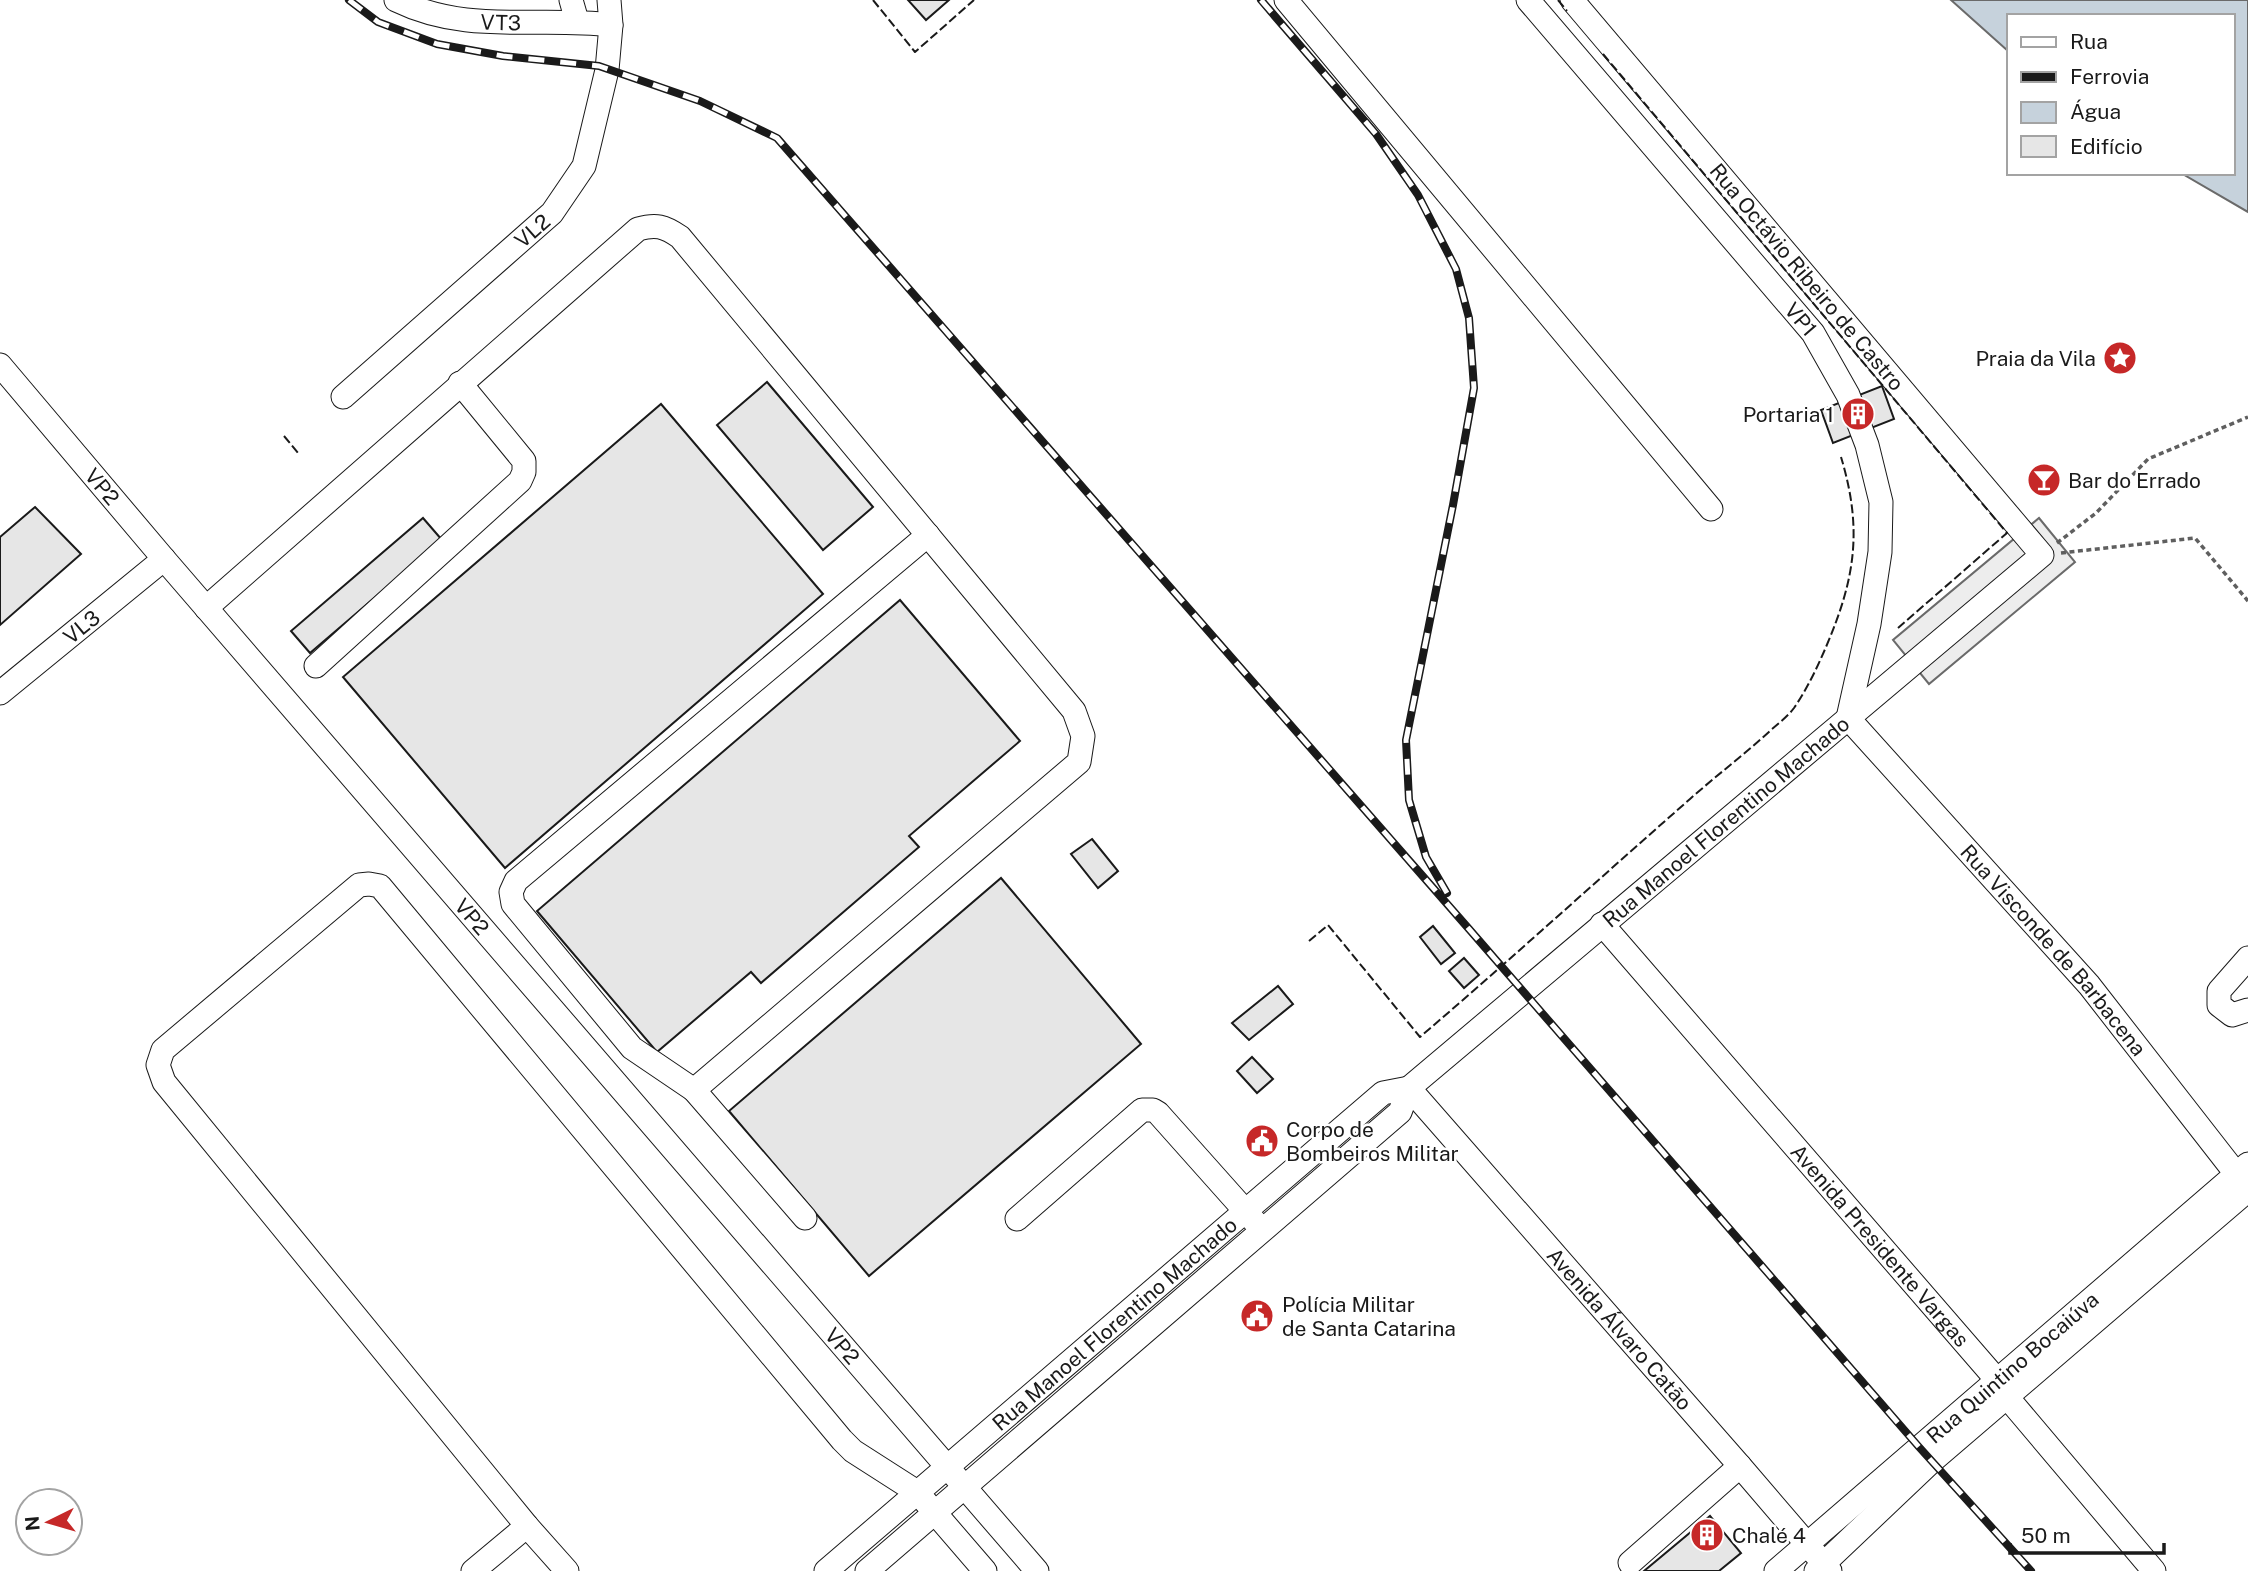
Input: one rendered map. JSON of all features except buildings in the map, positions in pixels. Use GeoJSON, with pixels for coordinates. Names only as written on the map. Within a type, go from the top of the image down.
{"type":"FeatureCollection","features":[{"type":"Feature","properties":{"kind":"street","name":"VT3"},"geometry":{"type":"LineString","coordinates":[[396,0],[419,11],[462,21],[511,24],[574,11],[611,25]]}},
{"type":"Feature","properties":{"kind":"street","name":"VL2"},"geometry":{"type":"LineString","coordinates":[[343,397],[552,214],[583,166],[607,70],[611,25],[609,0]]}},
{"type":"Feature","properties":{"kind":"street"},"geometry":{"type":"LineString","coordinates":[[1286,0],[1711,509]]}},
{"type":"Feature","properties":{"kind":"street","name":"VP1"},"geometry":{"type":"LineString","coordinates":[[1528,0],[1813,333],[1848,394],[1867,445],[1881,502],[1880,552],[1871,612],[1848,718]]}},
{"type":"Feature","properties":{"kind":"street","name":"Rua Octávio Ribeiro de Castro"},"geometry":{"type":"LineString","coordinates":[[1572,0],[2042,555]]}},
{"type":"Feature","properties":{"kind":"street"},"geometry":{"type":"LineString","coordinates":[[206,608],[638,229],[652,225],[664,227],[680,237],[1074,711],[1083,736],[1079,762],[694,1090]]}},
{"type":"Feature","properties":{"kind":"street","name":"VP2"},"geometry":{"type":"LineString","coordinates":[[0,365],[206,608],[1037,1571]]}},
{"type":"Feature","properties":{"kind":"street"},"geometry":{"type":"LineString","coordinates":[[316,666],[520,481],[524,472],[524,461],[460,383]]}},
{"type":"Feature","properties":{"kind":"street"},"geometry":{"type":"LineString","coordinates":[[805,1218],[694,1090],[632,1048],[513,904],[511,892],[516,881],[928,535]]}},
{"type":"Feature","properties":{"kind":"street","name":"Rua Manoel Florentino Machado"},"geometry":{"type":"LineString","coordinates":[[867,1571],[1399,1112],[1409,1088],[2042,555]]}},
{"type":"Feature","properties":{"kind":"street","name":"VL3"},"geometry":{"type":"LineString","coordinates":[[0,693],[164,558]]}},
{"type":"Feature","properties":{"kind":"street","name":"Rua Visconde de Barbacena"},"geometry":{"type":"LineString","coordinates":[[1848,718],[2089,985],[2245,1179]]}},
{"type":"Feature","properties":{"kind":"street"},"geometry":{"type":"LineString","coordinates":[[567,1571],[527,1526],[164,1082],[158,1065],[163,1050],[359,885],[380,886],[842,1440],[853,1451],[918,1492],[985,1571]]}},
{"type":"Feature","properties":{"kind":"street","name":"Avenida Presidente Vargas"},"geometry":{"type":"LineString","coordinates":[[1602,924],[2002,1388],[2154,1571]]}},
{"type":"Feature","properties":{"kind":"street"},"geometry":{"type":"LineString","coordinates":[[2248,958],[2219,990],[2219,1005],[2232,1015],[2248,1010]]}},
{"type":"Feature","properties":{"kind":"street","name":"Rua Manoel Florentino Machado"},"geometry":{"type":"LineString","coordinates":[[826,1571],[1383,1093],[1409,1088]]}},
{"type":"Feature","properties":{"kind":"street","name":"Avenida Álvaro Catão"},"geometry":{"type":"LineString","coordinates":[[1409,1088],[1740,1466],[1807,1544],[1823,1569]]}},
{"type":"Feature","properties":{"kind":"street"},"geometry":{"type":"LineString","coordinates":[[1017,1219],[1142,1110],[1148,1109],[1158,1113],[1244,1212],[1263,1230]]}},
{"type":"Feature","properties":{"kind":"street","name":"Rua Quintino Bocaiúva"},"geometry":{"type":"LineString","coordinates":[[1776,1571],[2002,1388],[2245,1179]]}},
{"type":"Feature","properties":{"kind":"street"},"geometry":{"type":"LineString","coordinates":[[1178,1269],[1195,1288]]}},
{"type":"Feature","properties":{"kind":"street","name":"Rua Quintino Bocaiúva"},"geometry":{"type":"LineString","coordinates":[[1823,1569],[2002,1388]]}},
{"type":"Feature","properties":{"kind":"street"},"geometry":{"type":"LineString","coordinates":[[1630,1563],[1740,1466]]}},
{"type":"Feature","properties":{"kind":"street"},"geometry":{"type":"LineString","coordinates":[[473,1571],[527,1526]]}},
{"type":"Feature","properties":{"kind":"path"},"geometry":{"type":"LineString","coordinates":[[2042,555],[2096,513],[2148,460],[2248,416]]}},
{"type":"Feature","properties":{"kind":"path"},"geometry":{"type":"LineString","coordinates":[[2042,555],[2195,538],[2248,601]]}},
{"type":"Feature","properties":{"kind":"shaded area"},"geometry":{"type":"Polygon","coordinates":[[[2039,518],[2075,562],[1929,684],[1893,640],[2039,518]]]}},
{"type":"Feature","properties":{"kind":"water"},"geometry":{"type":"Polygon","coordinates":[[[1951,0],[2248,0],[2248,212],[2184,175],[2234,175],[2234,14],[2007,14],[2007,50],[1951,0]]]}},
{"type":"Feature","properties":{"kind":"railway"},"geometry":{"type":"LineString","coordinates":[[349,0],[378,22],[437,44],[503,56],[599,66],[700,101],[777,138],[1919,1447],[2031,1571]]}},
{"type":"Feature","properties":{"kind":"railway"},"geometry":{"type":"LineString","coordinates":[[1261,0],[1376,134],[1418,195],[1456,269],[1469,318],[1474,388],[1406,740],[1409,800],[1426,857],[1447,893]]}},
{"type":"Feature","properties":{"kind":"fence"},"geometry":{"type":"LineString","coordinates":[[873,0],[915,52],[974,0]]}},
{"type":"Feature","properties":{"kind":"fence"},"geometry":{"type":"LineString","coordinates":[[1558,0],[1567,11]]}},
{"type":"Feature","properties":{"kind":"fence"},"geometry":{"type":"LineString","coordinates":[[1603,54],[2007,533],[1898,628]]}},
{"type":"Feature","properties":{"kind":"fence"},"geometry":{"type":"LineString","coordinates":[[284,436],[299,454]]}},
{"type":"Feature","properties":{"kind":"fence"},"geometry":{"type":"LineString","coordinates":[[1309,941],[1328,925],[1420,1037],[1792,711],[1819,663],[1844,599],[1849,576],[1854,531],[1848,483],[1841,457]]}},
{"type":"Feature","properties":{"kind":"place","name":"Praia da Vila"},"geometry":{"type":"Point","coordinates":[2120,358]}},
{"type":"Feature","properties":{"kind":"place","name":"Portaria 1"},"geometry":{"type":"Point","coordinates":[1858,414]}},
{"type":"Feature","properties":{"kind":"place","name":"Bar do Errado"},"geometry":{"type":"Point","coordinates":[2044,480]}},
{"type":"Feature","properties":{"kind":"place","name":"Corpo de Bombeiros Militar"},"geometry":{"type":"Point","coordinates":[1262,1141]}},
{"type":"Feature","properties":{"kind":"place","name":"Polícia Militar de Santa Catarina"},"geometry":{"type":"Point","coordinates":[1257,1316]}},
{"type":"Feature","properties":{"kind":"place","name":"Chalé 4"},"geometry":{"type":"Point","coordinates":[1707,1535]}}]}
